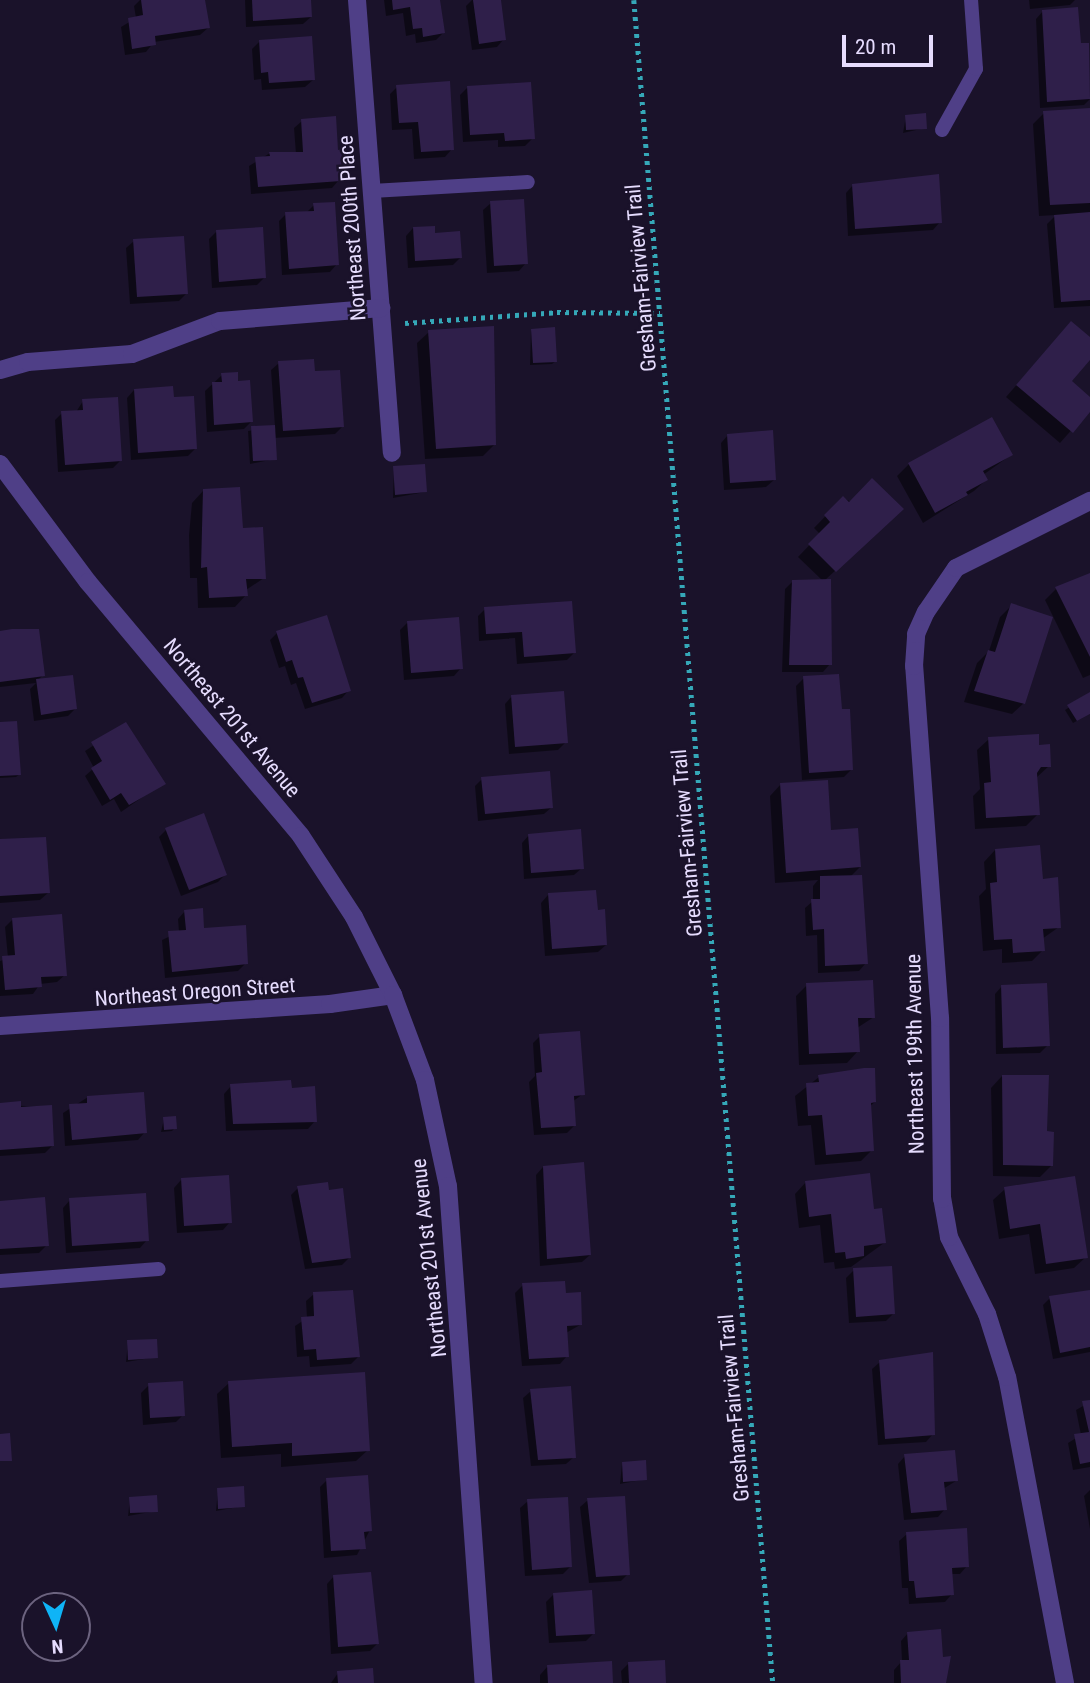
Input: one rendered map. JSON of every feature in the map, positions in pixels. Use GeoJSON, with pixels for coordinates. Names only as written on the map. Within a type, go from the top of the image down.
{"type":"FeatureCollection","features":[{"type":"Feature","properties":{"kind":"street","name":"Northeast 200th Place"},"geometry":{"type":"LineString","coordinates":[[357,0],[392,453]]}},
{"type":"Feature","properties":{"kind":"street"},"geometry":{"type":"LineString","coordinates":[[0,370],[28,362],[132,354],[220,321],[382,317]]}},
{"type":"Feature","properties":{"kind":"street","name":"Northeast 201st Avenue"},"geometry":{"type":"LineString","coordinates":[[0,464],[88,582],[301,836],[354,917],[393,995],[425,1080],[448,1185],[484,1683]]}},
{"type":"Feature","properties":{"kind":"street","name":"Northeast 199th Avenue"},"geometry":{"type":"LineString","coordinates":[[1065,1683],[1007,1377],[987,1314],[949,1237],[942,1199],[940,1018],[914,666],[916,634],[926,612],[956,568],[1090,501]]}},
{"type":"Feature","properties":{"kind":"street","name":"Northeast Oregon Street"},"geometry":{"type":"LineString","coordinates":[[0,1026],[330,1004],[393,995]]}},
{"type":"Feature","properties":{"kind":"lane"},"geometry":{"type":"LineString","coordinates":[[942,130],[976,69],[971,0]]}},
{"type":"Feature","properties":{"kind":"lane"},"geometry":{"type":"LineString","coordinates":[[372,191],[528,182]]}},
{"type":"Feature","properties":{"kind":"lane"},"geometry":{"type":"LineString","coordinates":[[0,1281],[159,1269]]}},
{"type":"Feature","properties":{"kind":"path","name":"Gresham-Fairview Trail"},"geometry":{"type":"LineString","coordinates":[[634,0],[773,1683]]}},
{"type":"Feature","properties":{"kind":"path"},"geometry":{"type":"LineString","coordinates":[[382,317],[557,312],[660,313]]}},
{"type":"Feature","properties":{"kind":"building"},"geometry":{"type":"Polygon","coordinates":[[[141,0],[205,0],[210,28],[155,36],[156,45],[132,49],[128,18],[143,15],[141,0]]]}},
{"type":"Feature","properties":{"kind":"building"},"geometry":{"type":"Polygon","coordinates":[[[252,0],[311,0],[312,17],[253,21],[252,0]]]}},
{"type":"Feature","properties":{"kind":"building"},"geometry":{"type":"Polygon","coordinates":[[[392,0],[440,0],[445,33],[423,37],[422,28],[413,29],[410,7],[393,10],[392,0]]]}},
{"type":"Feature","properties":{"kind":"building"},"geometry":{"type":"Polygon","coordinates":[[[473,0],[501,0],[506,40],[479,44],[473,0]]]}},
{"type":"Feature","properties":{"kind":"building"},"geometry":{"type":"Polygon","coordinates":[[[1078,7],[1081,43],[1089,43],[1090,99],[1047,102],[1042,10],[1078,7]]]}},
{"type":"Feature","properties":{"kind":"building"},"geometry":{"type":"Polygon","coordinates":[[[312,36],[315,80],[269,83],[268,72],[261,73],[259,40],[312,36]]]}},
{"type":"Feature","properties":{"kind":"building"},"geometry":{"type":"Polygon","coordinates":[[[450,81],[454,150],[421,152],[418,122],[399,123],[396,85],[450,81]]]}},
{"type":"Feature","properties":{"kind":"building"},"geometry":{"type":"Polygon","coordinates":[[[531,82],[535,139],[505,141],[504,133],[470,135],[467,86],[531,82]]]}},
{"type":"Feature","properties":{"kind":"building"},"geometry":{"type":"Polygon","coordinates":[[[1090,108],[1090,203],[1050,205],[1043,111],[1090,108]]]}},
{"type":"Feature","properties":{"kind":"building"},"geometry":{"type":"Polygon","coordinates":[[[926,113],[927,129],[906,130],[905,115],[926,113]]]}},
{"type":"Feature","properties":{"kind":"building"},"geometry":{"type":"Polygon","coordinates":[[[336,116],[338,150],[342,149],[341,181],[258,187],[255,157],[270,156],[269,152],[303,152],[301,119],[336,116]]]}},
{"type":"Feature","properties":{"kind":"building"},"geometry":{"type":"Polygon","coordinates":[[[939,174],[942,223],[855,229],[852,184],[939,174]]]}},
{"type":"Feature","properties":{"kind":"building"},"geometry":{"type":"Polygon","coordinates":[[[524,199],[528,264],[494,266],[490,201],[524,199]]]}},
{"type":"Feature","properties":{"kind":"building"},"geometry":{"type":"Polygon","coordinates":[[[335,202],[339,265],[289,269],[285,212],[314,211],[313,203],[335,202]]]}},
{"type":"Feature","properties":{"kind":"building"},"geometry":{"type":"Polygon","coordinates":[[[1090,212],[1090,300],[1061,302],[1054,215],[1090,212]]]}},
{"type":"Feature","properties":{"kind":"building"},"geometry":{"type":"Polygon","coordinates":[[[435,226],[435,233],[460,231],[462,258],[415,261],[413,227],[435,226]]]}},
{"type":"Feature","properties":{"kind":"building"},"geometry":{"type":"Polygon","coordinates":[[[263,227],[266,278],[219,282],[216,230],[263,227]]]}},
{"type":"Feature","properties":{"kind":"building"},"geometry":{"type":"Polygon","coordinates":[[[184,236],[188,294],[137,297],[133,239],[184,236]]]}},
{"type":"Feature","properties":{"kind":"building"},"geometry":{"type":"Polygon","coordinates":[[[1071,321],[1090,337],[1090,360],[1072,381],[1090,397],[1090,412],[1073,433],[1016,385],[1071,321]]]}},
{"type":"Feature","properties":{"kind":"building"},"geometry":{"type":"Polygon","coordinates":[[[494,326],[496,445],[436,449],[428,330],[494,326]]]}},
{"type":"Feature","properties":{"kind":"building"},"geometry":{"type":"Polygon","coordinates":[[[555,327],[557,362],[533,363],[531,329],[555,327]]]}},
{"type":"Feature","properties":{"kind":"building"},"geometry":{"type":"Polygon","coordinates":[[[314,359],[315,371],[340,370],[344,427],[283,431],[278,361],[314,359]]]}},
{"type":"Feature","properties":{"kind":"building"},"geometry":{"type":"Polygon","coordinates":[[[238,372],[238,381],[250,380],[253,422],[214,425],[212,382],[222,382],[221,373],[238,372]]]}},
{"type":"Feature","properties":{"kind":"building"},"geometry":{"type":"Polygon","coordinates":[[[173,386],[174,397],[194,396],[197,449],[138,453],[134,389],[173,386]]]}},
{"type":"Feature","properties":{"kind":"building"},"geometry":{"type":"Polygon","coordinates":[[[118,397],[122,461],[65,465],[61,411],[83,410],[82,399],[118,397]]]}},
{"type":"Feature","properties":{"kind":"building"},"geometry":{"type":"Polygon","coordinates":[[[992,417],[1013,455],[983,471],[988,480],[966,492],[968,495],[935,513],[908,463],[992,417]]]}},
{"type":"Feature","properties":{"kind":"building"},"geometry":{"type":"Polygon","coordinates":[[[275,425],[277,460],[253,461],[251,426],[275,425]]]}},
{"type":"Feature","properties":{"kind":"building"},"geometry":{"type":"Polygon","coordinates":[[[773,430],[776,480],[730,483],[727,434],[773,430]]]}},
{"type":"Feature","properties":{"kind":"building"},"geometry":{"type":"Polygon","coordinates":[[[425,464],[427,492],[395,495],[393,466],[425,464]]]}},
{"type":"Feature","properties":{"kind":"building"},"geometry":{"type":"Polygon","coordinates":[[[872,478],[904,509],[836,572],[808,544],[830,522],[824,515],[843,496],[849,502],[872,478]]]}},
{"type":"Feature","properties":{"kind":"building"},"geometry":{"type":"Polygon","coordinates":[[[240,487],[243,528],[263,527],[266,579],[246,579],[248,596],[209,598],[207,567],[201,568],[203,489],[240,487]]]}},
{"type":"Feature","properties":{"kind":"building"},"geometry":{"type":"Polygon","coordinates":[[[1090,573],[1090,657],[1055,587],[1090,573]]]}},
{"type":"Feature","properties":{"kind":"building"},"geometry":{"type":"Polygon","coordinates":[[[831,579],[832,665],[789,665],[792,580],[831,579]]]}},
{"type":"Feature","properties":{"kind":"building"},"geometry":{"type":"Polygon","coordinates":[[[572,601],[576,653],[524,657],[522,632],[486,634],[484,607],[572,601]]]}},
{"type":"Feature","properties":{"kind":"building"},"geometry":{"type":"Polygon","coordinates":[[[1011,603],[1053,617],[1025,704],[974,691],[988,650],[995,652],[1011,603]]]}},
{"type":"Feature","properties":{"kind":"building"},"geometry":{"type":"Polygon","coordinates":[[[327,615],[351,691],[312,703],[303,677],[298,678],[292,660],[286,662],[276,631],[327,615]]]}},
{"type":"Feature","properties":{"kind":"building"},"geometry":{"type":"Polygon","coordinates":[[[459,617],[463,669],[411,673],[407,621],[459,617]]]}},
{"type":"Feature","properties":{"kind":"building"},"geometry":{"type":"Polygon","coordinates":[[[39,629],[45,676],[0,682],[0,631],[39,629]]]}},
{"type":"Feature","properties":{"kind":"building"},"geometry":{"type":"Polygon","coordinates":[[[839,674],[842,709],[850,709],[853,770],[809,773],[803,676],[839,674]]]}},
{"type":"Feature","properties":{"kind":"building"},"geometry":{"type":"Polygon","coordinates":[[[73,675],[77,709],[41,715],[36,679],[73,675]]]}},
{"type":"Feature","properties":{"kind":"building"},"geometry":{"type":"Polygon","coordinates":[[[564,691],[568,743],[515,747],[511,695],[564,691]]]}},
{"type":"Feature","properties":{"kind":"building"},"geometry":{"type":"Polygon","coordinates":[[[1090,692],[1090,714],[1077,721],[1067,705],[1090,692]]]}},
{"type":"Feature","properties":{"kind":"building"},"geometry":{"type":"Polygon","coordinates":[[[17,721],[21,775],[0,776],[0,722],[17,721]]]}},
{"type":"Feature","properties":{"kind":"building"},"geometry":{"type":"Polygon","coordinates":[[[126,722],[166,784],[129,805],[121,793],[110,800],[91,768],[102,761],[91,742],[126,722]]]}},
{"type":"Feature","properties":{"kind":"building"},"geometry":{"type":"Polygon","coordinates":[[[1039,734],[1039,745],[1050,744],[1051,767],[1041,767],[1037,773],[1040,815],[986,818],[984,783],[991,782],[988,737],[1039,734]]]}},
{"type":"Feature","properties":{"kind":"building"},"geometry":{"type":"Polygon","coordinates":[[[550,771],[553,808],[485,814],[481,777],[550,771]]]}},
{"type":"Feature","properties":{"kind":"building"},"geometry":{"type":"Polygon","coordinates":[[[828,780],[831,830],[858,828],[861,867],[786,873],[780,783],[828,780]]]}},
{"type":"Feature","properties":{"kind":"building"},"geometry":{"type":"Polygon","coordinates":[[[204,813],[227,875],[189,890],[165,828],[204,813]]]}},
{"type":"Feature","properties":{"kind":"building"},"geometry":{"type":"Polygon","coordinates":[[[581,829],[584,869],[531,873],[528,834],[581,829]]]}},
{"type":"Feature","properties":{"kind":"building"},"geometry":{"type":"Polygon","coordinates":[[[46,837],[50,893],[0,896],[0,839],[46,837]]]}},
{"type":"Feature","properties":{"kind":"building"},"geometry":{"type":"Polygon","coordinates":[[[1040,845],[1043,879],[1058,877],[1061,928],[1043,929],[1045,951],[1013,953],[1012,939],[994,940],[990,883],[997,882],[995,849],[1040,845]]]}},
{"type":"Feature","properties":{"kind":"building"},"geometry":{"type":"Polygon","coordinates":[[[862,875],[868,964],[825,966],[824,929],[813,930],[811,899],[820,899],[820,876],[862,875]]]}},
{"type":"Feature","properties":{"kind":"building"},"geometry":{"type":"Polygon","coordinates":[[[596,890],[598,910],[605,909],[607,945],[552,949],[548,893],[596,890]]]}},
{"type":"Feature","properties":{"kind":"building"},"geometry":{"type":"Polygon","coordinates":[[[203,908],[204,928],[246,925],[248,964],[172,972],[168,931],[186,930],[184,910],[203,908]]]}},
{"type":"Feature","properties":{"kind":"building"},"geometry":{"type":"Polygon","coordinates":[[[62,914],[67,976],[41,977],[42,987],[5,990],[2,956],[15,955],[12,918],[62,914]]]}},
{"type":"Feature","properties":{"kind":"building"},"geometry":{"type":"Polygon","coordinates":[[[873,980],[875,1018],[858,1018],[860,1052],[809,1054],[806,983],[873,980]]]}},
{"type":"Feature","properties":{"kind":"building"},"geometry":{"type":"Polygon","coordinates":[[[1047,983],[1050,1046],[1003,1048],[1001,985],[1047,983]]]}},
{"type":"Feature","properties":{"kind":"building"},"geometry":{"type":"Polygon","coordinates":[[[580,1031],[585,1095],[574,1096],[576,1126],[541,1128],[536,1073],[542,1072],[539,1034],[580,1031]]]}},
{"type":"Feature","properties":{"kind":"building"},"geometry":{"type":"Polygon","coordinates":[[[875,1068],[876,1102],[871,1103],[874,1151],[826,1155],[822,1115],[808,1116],[806,1083],[819,1082],[818,1075],[875,1068]]]}},
{"type":"Feature","properties":{"kind":"building"},"geometry":{"type":"Polygon","coordinates":[[[1002,1075],[1049,1075],[1047,1131],[1054,1132],[1053,1166],[1003,1165],[1002,1075]]]}},
{"type":"Feature","properties":{"kind":"building"},"geometry":{"type":"Polygon","coordinates":[[[291,1080],[292,1088],[315,1086],[317,1122],[233,1124],[230,1084],[291,1080]]]}},
{"type":"Feature","properties":{"kind":"building"},"geometry":{"type":"Polygon","coordinates":[[[144,1092],[147,1133],[72,1140],[69,1104],[87,1103],[87,1096],[144,1092]]]}},
{"type":"Feature","properties":{"kind":"building"},"geometry":{"type":"Polygon","coordinates":[[[21,1101],[21,1107],[52,1105],[54,1146],[0,1150],[0,1103],[21,1101]]]}},
{"type":"Feature","properties":{"kind":"building"},"geometry":{"type":"Polygon","coordinates":[[[176,1116],[177,1129],[164,1130],[163,1117],[176,1116]]]}},
{"type":"Feature","properties":{"kind":"building"},"geometry":{"type":"Polygon","coordinates":[[[584,1162],[591,1255],[547,1259],[543,1166],[584,1162]]]}},
{"type":"Feature","properties":{"kind":"building"},"geometry":{"type":"Polygon","coordinates":[[[870,1173],[874,1209],[882,1208],[886,1243],[864,1246],[864,1256],[846,1259],[845,1252],[835,1253],[831,1214],[809,1217],[805,1181],[870,1173]]]}},
{"type":"Feature","properties":{"kind":"building"},"geometry":{"type":"Polygon","coordinates":[[[229,1175],[232,1223],[184,1226],[181,1178],[229,1175]]]}},
{"type":"Feature","properties":{"kind":"building"},"geometry":{"type":"Polygon","coordinates":[[[1075,1176],[1088,1258],[1046,1264],[1040,1224],[1010,1229],[1004,1187],[1075,1176]]]}},
{"type":"Feature","properties":{"kind":"building"},"geometry":{"type":"Polygon","coordinates":[[[328,1182],[329,1190],[343,1188],[351,1258],[312,1263],[297,1186],[328,1182]]]}},
{"type":"Feature","properties":{"kind":"building"},"geometry":{"type":"Polygon","coordinates":[[[146,1193],[149,1241],[72,1246],[69,1198],[146,1193]]]}},
{"type":"Feature","properties":{"kind":"building"},"geometry":{"type":"Polygon","coordinates":[[[45,1197],[49,1246],[0,1249],[0,1201],[45,1197]]]}},
{"type":"Feature","properties":{"kind":"building"},"geometry":{"type":"Polygon","coordinates":[[[892,1266],[895,1314],[856,1317],[853,1268],[892,1266]]]}},
{"type":"Feature","properties":{"kind":"building"},"geometry":{"type":"Polygon","coordinates":[[[565,1281],[566,1293],[581,1292],[582,1325],[567,1326],[569,1357],[529,1359],[522,1283],[565,1281]]]}},
{"type":"Feature","properties":{"kind":"building"},"geometry":{"type":"Polygon","coordinates":[[[353,1290],[360,1357],[317,1360],[316,1349],[304,1350],[301,1317],[314,1316],[313,1292],[353,1290]]]}},
{"type":"Feature","properties":{"kind":"building"},"geometry":{"type":"Polygon","coordinates":[[[1090,1290],[1090,1347],[1060,1353],[1049,1296],[1090,1290]]]}},
{"type":"Feature","properties":{"kind":"building"},"geometry":{"type":"Polygon","coordinates":[[[157,1339],[158,1358],[128,1360],[127,1340],[157,1339]]]}},
{"type":"Feature","properties":{"kind":"building"},"geometry":{"type":"Polygon","coordinates":[[[933,1352],[935,1435],[885,1439],[879,1360],[933,1352]]]}},
{"type":"Feature","properties":{"kind":"building"},"geometry":{"type":"Polygon","coordinates":[[[365,1372],[370,1451],[292,1456],[292,1443],[232,1447],[228,1381],[365,1372]]]}},
{"type":"Feature","properties":{"kind":"building"},"geometry":{"type":"Polygon","coordinates":[[[183,1381],[185,1416],[150,1418],[148,1383],[183,1381]]]}},
{"type":"Feature","properties":{"kind":"building"},"geometry":{"type":"Polygon","coordinates":[[[571,1386],[576,1458],[538,1460],[530,1389],[571,1386]]]}},
{"type":"Feature","properties":{"kind":"building"},"geometry":{"type":"Polygon","coordinates":[[[1090,1400],[1090,1462],[1080,1464],[1074,1434],[1089,1432],[1082,1401],[1090,1400]]]}},
{"type":"Feature","properties":{"kind":"building"},"geometry":{"type":"Polygon","coordinates":[[[10,1433],[12,1461],[0,1461],[0,1434],[10,1433]]]}},
{"type":"Feature","properties":{"kind":"building"},"geometry":{"type":"Polygon","coordinates":[[[955,1450],[958,1481],[944,1482],[947,1510],[911,1513],[904,1454],[955,1450]]]}},
{"type":"Feature","properties":{"kind":"building"},"geometry":{"type":"Polygon","coordinates":[[[646,1460],[647,1480],[623,1482],[622,1462],[646,1460]]]}},
{"type":"Feature","properties":{"kind":"building"},"geometry":{"type":"Polygon","coordinates":[[[368,1475],[372,1531],[364,1532],[366,1549],[331,1551],[326,1478],[368,1475]]]}},
{"type":"Feature","properties":{"kind":"building"},"geometry":{"type":"Polygon","coordinates":[[[244,1486],[245,1507],[218,1509],[217,1488],[244,1486]]]}},
{"type":"Feature","properties":{"kind":"building"},"geometry":{"type":"Polygon","coordinates":[[[157,1495],[158,1512],[130,1513],[129,1497],[157,1495]]]}},
{"type":"Feature","properties":{"kind":"building"},"geometry":{"type":"Polygon","coordinates":[[[625,1496],[630,1575],[596,1577],[587,1498],[625,1496]]]}},
{"type":"Feature","properties":{"kind":"building"},"geometry":{"type":"Polygon","coordinates":[[[568,1497],[572,1567],[532,1570],[527,1499],[568,1497]]]}},
{"type":"Feature","properties":{"kind":"building"},"geometry":{"type":"Polygon","coordinates":[[[967,1528],[969,1567],[952,1568],[954,1595],[916,1598],[914,1581],[909,1581],[906,1532],[967,1528]]]}},
{"type":"Feature","properties":{"kind":"building"},"geometry":{"type":"Polygon","coordinates":[[[371,1572],[379,1644],[338,1647],[333,1575],[371,1572]]]}},
{"type":"Feature","properties":{"kind":"building"},"geometry":{"type":"Polygon","coordinates":[[[592,1590],[595,1634],[556,1636],[553,1593],[592,1590]]]}},
{"type":"Feature","properties":{"kind":"building"},"geometry":{"type":"Polygon","coordinates":[[[941,1629],[943,1657],[951,1656],[946,1683],[901,1683],[900,1660],[909,1660],[907,1632],[941,1629]]]}},
{"type":"Feature","properties":{"kind":"building"},"geometry":{"type":"Polygon","coordinates":[[[665,1660],[666,1683],[629,1683],[628,1662],[665,1660]]]}},
{"type":"Feature","properties":{"kind":"building"},"geometry":{"type":"Polygon","coordinates":[[[612,1661],[613,1683],[548,1683],[547,1665],[612,1661]]]}},
{"type":"Feature","properties":{"kind":"building"},"geometry":{"type":"Polygon","coordinates":[[[373,1668],[374,1683],[338,1683],[337,1671],[373,1668]]]}}]}
